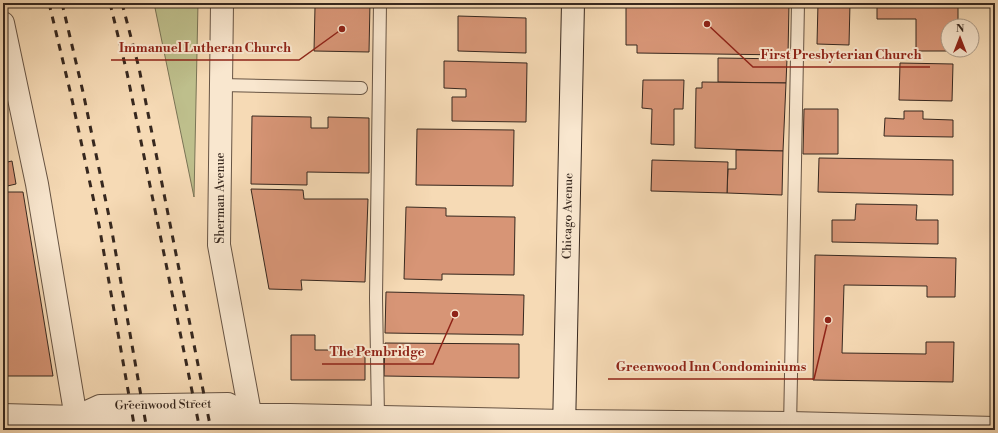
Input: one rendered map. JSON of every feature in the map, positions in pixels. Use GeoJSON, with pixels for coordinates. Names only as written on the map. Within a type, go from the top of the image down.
{"type":"FeatureCollection","features":[{"type":"Feature","properties":{"kind":"street","name":"Sherman Avenue"},"geometry":{"type":"LineString","coordinates":[[222,3],[219,245],[251,422]]}},
{"type":"Feature","properties":{"kind":"street","name":"Chicago Avenue"},"geometry":{"type":"LineString","coordinates":[[564,425],[573,3]]}},
{"type":"Feature","properties":{"kind":"street"},"geometry":{"type":"LineString","coordinates":[[3,23],[10,89],[37,184],[77,423]]}},
{"type":"Feature","properties":{"kind":"street","name":"Greenwood Street"},"geometry":{"type":"LineString","coordinates":[[3,415],[102,426],[231,425],[290,415],[378,417],[414,424],[995,428]]}},
{"type":"Feature","properties":{"kind":"lane"},"geometry":{"type":"LineString","coordinates":[[378,417],[376,298],[380,3]]}},
{"type":"Feature","properties":{"kind":"lane"},"geometry":{"type":"LineString","coordinates":[[790,426],[798,3]]}},
{"type":"Feature","properties":{"kind":"lane"},"geometry":{"type":"LineString","coordinates":[[221,85],[361,88]]}},
{"type":"Feature","properties":{"kind":"green space"},"geometry":{"type":"Polygon","coordinates":[[[154,3],[198,3],[194,197],[154,3]]]}},
{"type":"Feature","properties":{"kind":"building"},"geometry":{"type":"Polygon","coordinates":[[[259,3],[370,3],[369,52],[314,51],[315,7],[259,6],[259,3]]]}},
{"type":"Feature","properties":{"kind":"building"},"geometry":{"type":"Polygon","coordinates":[[[445,3],[525,3],[525,5],[445,3]]]}},
{"type":"Feature","properties":{"kind":"building"},"geometry":{"type":"Polygon","coordinates":[[[626,3],[789,3],[788,55],[637,53],[637,45],[626,45],[626,3]]]}},
{"type":"Feature","properties":{"kind":"building"},"geometry":{"type":"Polygon","coordinates":[[[818,3],[850,3],[849,45],[817,44],[818,3]]]}},
{"type":"Feature","properties":{"kind":"building"},"geometry":{"type":"Polygon","coordinates":[[[877,3],[958,3],[958,18],[940,18],[940,51],[916,51],[916,19],[877,19],[877,3]]]}},
{"type":"Feature","properties":{"kind":"building"},"geometry":{"type":"Polygon","coordinates":[[[458,16],[526,18],[526,53],[458,51],[458,16]]]}},
{"type":"Feature","properties":{"kind":"building"},"geometry":{"type":"Polygon","coordinates":[[[718,58],[787,59],[786,83],[718,82],[718,58]]]}},
{"type":"Feature","properties":{"kind":"building"},"geometry":{"type":"Polygon","coordinates":[[[444,61],[527,63],[526,122],[452,121],[452,97],[466,97],[466,89],[444,88],[444,61]]]}},
{"type":"Feature","properties":{"kind":"building"},"geometry":{"type":"Polygon","coordinates":[[[900,63],[953,64],[952,101],[899,100],[900,63]]]}},
{"type":"Feature","properties":{"kind":"building"},"geometry":{"type":"Polygon","coordinates":[[[643,80],[684,80],[683,109],[674,109],[674,145],[651,144],[652,109],[642,108],[643,80]]]}},
{"type":"Feature","properties":{"kind":"building"},"geometry":{"type":"Polygon","coordinates":[[[702,82],[786,83],[783,151],[695,148],[696,88],[702,88],[702,82]]]}},
{"type":"Feature","properties":{"kind":"building"},"geometry":{"type":"Polygon","coordinates":[[[804,109],[838,109],[838,154],[803,154],[804,109]]]}},
{"type":"Feature","properties":{"kind":"building"},"geometry":{"type":"Polygon","coordinates":[[[904,111],[923,111],[923,119],[953,120],[953,137],[884,136],[885,118],[904,119],[904,111]]]}},
{"type":"Feature","properties":{"kind":"building"},"geometry":{"type":"Polygon","coordinates":[[[252,116],[311,117],[311,128],[328,128],[328,117],[369,118],[369,173],[307,172],[307,185],[251,184],[252,116]]]}},
{"type":"Feature","properties":{"kind":"building"},"geometry":{"type":"Polygon","coordinates":[[[417,129],[514,130],[513,186],[416,185],[417,129]]]}},
{"type":"Feature","properties":{"kind":"building"},"geometry":{"type":"Polygon","coordinates":[[[736,150],[783,151],[782,195],[727,193],[728,169],[736,169],[736,150]]]}},
{"type":"Feature","properties":{"kind":"building"},"geometry":{"type":"Polygon","coordinates":[[[819,158],[953,160],[953,195],[818,192],[819,158]]]}},
{"type":"Feature","properties":{"kind":"building"},"geometry":{"type":"Polygon","coordinates":[[[652,160],[728,162],[727,193],[651,191],[652,160]]]}},
{"type":"Feature","properties":{"kind":"building"},"geometry":{"type":"Polygon","coordinates":[[[12,161],[16,184],[3,187],[3,163],[12,161]]]}},
{"type":"Feature","properties":{"kind":"building"},"geometry":{"type":"Polygon","coordinates":[[[251,189],[303,190],[304,199],[368,199],[365,282],[301,280],[302,290],[269,289],[251,189]]]}},
{"type":"Feature","properties":{"kind":"building"},"geometry":{"type":"Polygon","coordinates":[[[3,192],[23,192],[53,376],[3,376],[3,192]]]}},
{"type":"Feature","properties":{"kind":"building"},"geometry":{"type":"Polygon","coordinates":[[[856,204],[917,205],[916,220],[938,220],[938,244],[832,242],[832,220],[855,220],[856,204]]]}},
{"type":"Feature","properties":{"kind":"building"},"geometry":{"type":"Polygon","coordinates":[[[406,207],[446,208],[446,216],[515,217],[514,275],[442,274],[442,280],[404,279],[406,207]]]}},
{"type":"Feature","properties":{"kind":"building"},"geometry":{"type":"Polygon","coordinates":[[[815,255],[956,258],[955,297],[927,297],[927,286],[844,285],[842,353],[926,354],[926,342],[954,342],[953,382],[813,380],[815,255]]]}},
{"type":"Feature","properties":{"kind":"building"},"geometry":{"type":"Polygon","coordinates":[[[386,292],[524,295],[523,335],[385,333],[386,292]]]}},
{"type":"Feature","properties":{"kind":"building"},"geometry":{"type":"Polygon","coordinates":[[[291,335],[315,335],[315,350],[365,350],[365,380],[291,380],[291,335]]]}},
{"type":"Feature","properties":{"kind":"building"},"geometry":{"type":"Polygon","coordinates":[[[385,343],[519,344],[519,378],[384,376],[385,343]]]}},
{"type":"Feature","properties":{"kind":"railway"},"geometry":{"type":"LineString","coordinates":[[49,3],[71,95],[99,225],[135,430]]}},
{"type":"Feature","properties":{"kind":"railway"},"geometry":{"type":"LineString","coordinates":[[62,3],[83,92],[111,226],[147,430]]}},
{"type":"Feature","properties":{"kind":"railway"},"geometry":{"type":"LineString","coordinates":[[110,3],[127,73],[200,430]]}},
{"type":"Feature","properties":{"kind":"railway"},"geometry":{"type":"LineString","coordinates":[[122,3],[139,68],[211,430]]}},
{"type":"Feature","properties":{"kind":"place","name":"First Presbyterian Church"},"geometry":{"type":"Point","coordinates":[707,24]}},
{"type":"Feature","properties":{"kind":"place","name":"Immanuel Lutheran Church"},"geometry":{"type":"Point","coordinates":[342,29]}},
{"type":"Feature","properties":{"kind":"place","name":"The Pembridge"},"geometry":{"type":"Point","coordinates":[455,314]}},
{"type":"Feature","properties":{"kind":"place","name":"Greenwood Inn Condominiums"},"geometry":{"type":"Point","coordinates":[828,320]}}]}
